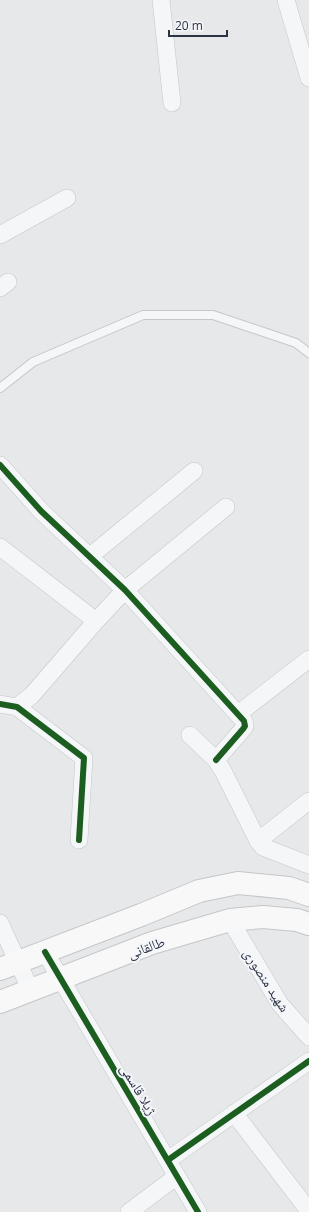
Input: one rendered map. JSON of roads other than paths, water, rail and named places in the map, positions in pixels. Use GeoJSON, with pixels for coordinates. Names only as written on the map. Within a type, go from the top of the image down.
{"type":"FeatureCollection","features":[{"type":"Feature","properties":{"kind":"main road"},"geometry":{"type":"LineString","coordinates":[[9,966],[199,891],[238,883],[299,891]]}},
{"type":"Feature","properties":{"kind":"main road","name":"طالقانی"},"geometry":{"type":"LineString","coordinates":[[0,1002],[152,943],[230,920],[264,917],[303,922]]}},
{"type":"Feature","properties":{"kind":"street"},"geometry":{"type":"LineString","coordinates":[[161,0],[172,103]]}},
{"type":"Feature","properties":{"kind":"street"},"geometry":{"type":"LineString","coordinates":[[286,0],[309,78]]}},
{"type":"Feature","properties":{"kind":"street"},"geometry":{"type":"LineString","coordinates":[[0,236],[67,198]]}},
{"type":"Feature","properties":{"kind":"street"},"geometry":{"type":"LineString","coordinates":[[0,465],[41,511],[125,590],[244,721],[245,726],[216,760]]}},
{"type":"Feature","properties":{"kind":"street"},"geometry":{"type":"LineString","coordinates":[[90,557],[194,471]]}},
{"type":"Feature","properties":{"kind":"street"},"geometry":{"type":"LineString","coordinates":[[17,707],[32,695],[125,590],[226,507]]}},
{"type":"Feature","properties":{"kind":"street"},"geometry":{"type":"LineString","coordinates":[[0,547],[96,621]]}},
{"type":"Feature","properties":{"kind":"street"},"geometry":{"type":"LineString","coordinates":[[238,714],[309,659]]}},
{"type":"Feature","properties":{"kind":"street"},"geometry":{"type":"LineString","coordinates":[[0,704],[17,707],[84,758],[79,840]]}},
{"type":"Feature","properties":{"kind":"street"},"geometry":{"type":"LineString","coordinates":[[190,735],[216,760],[258,841],[263,846],[309,865]]}},
{"type":"Feature","properties":{"kind":"street"},"geometry":{"type":"LineString","coordinates":[[258,841],[309,801]]}},
{"type":"Feature","properties":{"kind":"street","name":"شهید منصوری"},"geometry":{"type":"LineString","coordinates":[[230,920],[280,1004],[309,1037]]}},
{"type":"Feature","properties":{"kind":"street"},"geometry":{"type":"LineString","coordinates":[[0,923],[9,966],[31,990]]}},
{"type":"Feature","properties":{"kind":"street","name":"ژیلا قاسمی"},"geometry":{"type":"LineString","coordinates":[[45,952],[59,979],[198,1212]]}},
{"type":"Feature","properties":{"kind":"street"},"geometry":{"type":"LineString","coordinates":[[168,1160],[309,1061]]}},
{"type":"Feature","properties":{"kind":"street"},"geometry":{"type":"LineString","coordinates":[[234,1114],[309,1211]]}},
{"type":"Feature","properties":{"kind":"street"},"geometry":{"type":"LineString","coordinates":[[129,1212],[177,1176]]}},
{"type":"Feature","properties":{"kind":"lane"},"geometry":{"type":"LineString","coordinates":[[0,388],[33,362],[143,314],[213,315],[296,343],[309,353]]}}]}
